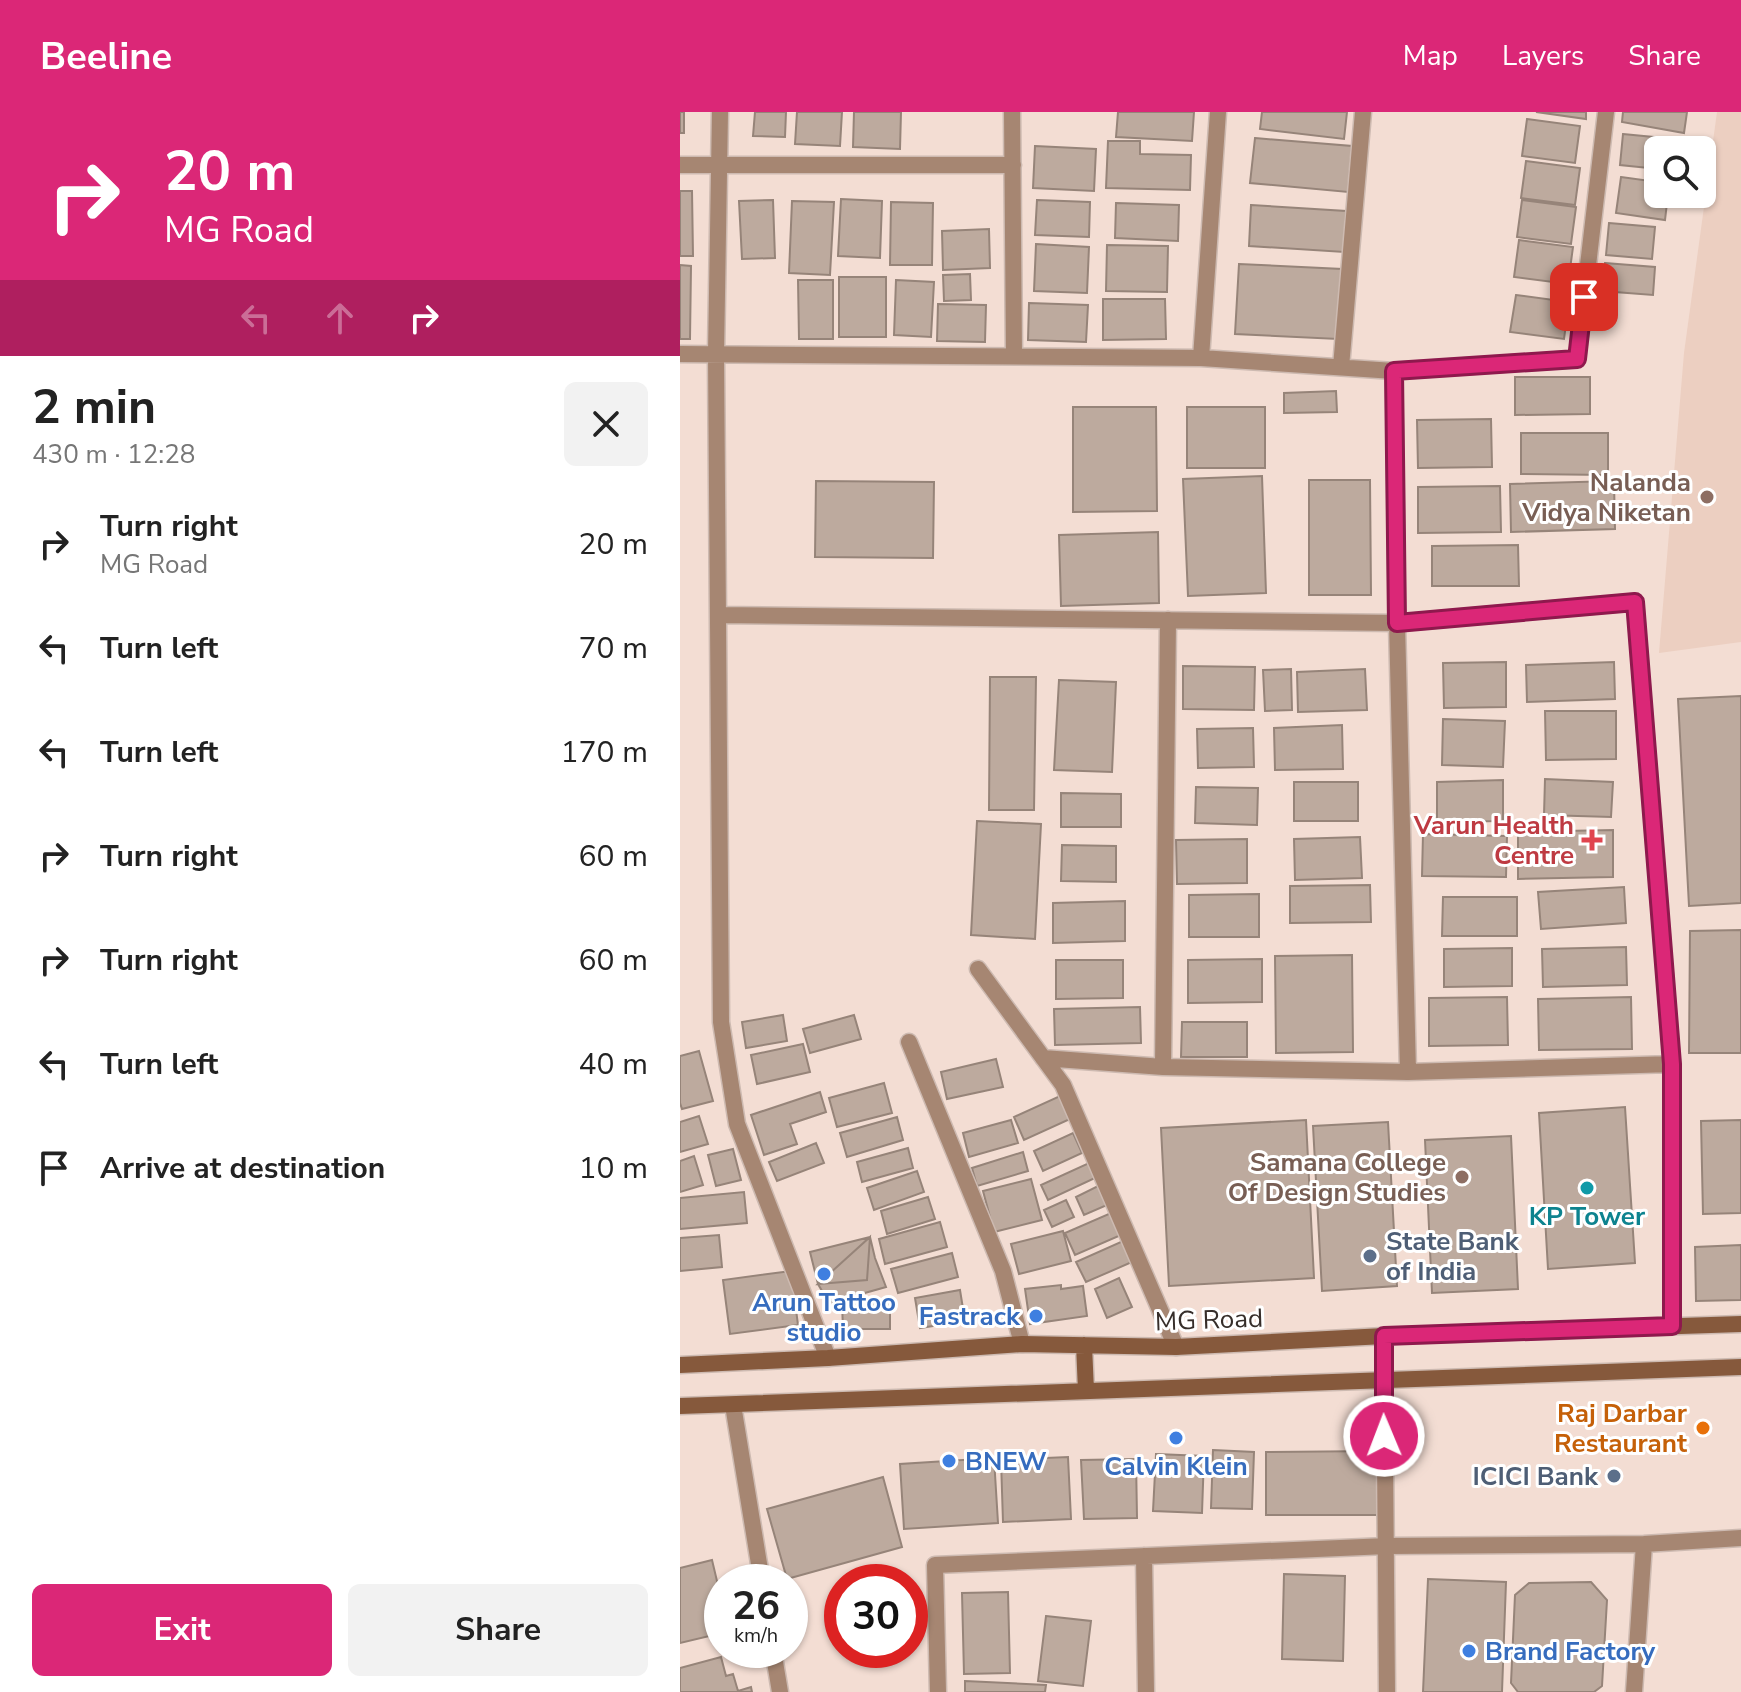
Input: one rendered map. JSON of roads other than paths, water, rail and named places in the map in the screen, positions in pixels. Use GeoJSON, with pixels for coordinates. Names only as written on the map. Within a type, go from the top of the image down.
{"type":"FeatureCollection","features":[{"type":"Feature","properties":{"kind":"main road","name":"MG Road"},"geometry":{"type":"LineString","coordinates":[[680,1365],[1022,1344],[1176,1347],[1384,1336],[1741,1324]]}},
{"type":"Feature","properties":{"kind":"main road"},"geometry":{"type":"LineString","coordinates":[[1084,1345],[1086,1391]]}},
{"type":"Feature","properties":{"kind":"main road"},"geometry":{"type":"LineString","coordinates":[[680,1406],[1741,1367]]}},
{"type":"Feature","properties":{"kind":"street"},"geometry":{"type":"LineString","coordinates":[[720,112],[716,354],[721,1022],[737,1124],[828,1358]]}},
{"type":"Feature","properties":{"kind":"street"},"geometry":{"type":"LineString","coordinates":[[1012,112],[1014,356]]}},
{"type":"Feature","properties":{"kind":"street"},"geometry":{"type":"LineString","coordinates":[[1201,358],[1218,112]]}},
{"type":"Feature","properties":{"kind":"street"},"geometry":{"type":"LineString","coordinates":[[1341,367],[1363,112]]}},
{"type":"Feature","properties":{"kind":"street"},"geometry":{"type":"LineString","coordinates":[[680,354],[1201,358],[1394,371],[1577,359],[1606,112]]}},
{"type":"Feature","properties":{"kind":"street"},"geometry":{"type":"LineString","coordinates":[[680,165],[1013,165]]}},
{"type":"Feature","properties":{"kind":"street"},"geometry":{"type":"LineString","coordinates":[[1394,371],[1408,1072]]}},
{"type":"Feature","properties":{"kind":"street"},"geometry":{"type":"LineString","coordinates":[[718,615],[1397,623],[1635,602],[1672,1064],[1672,1326]]}},
{"type":"Feature","properties":{"kind":"street"},"geometry":{"type":"LineString","coordinates":[[1163,1067],[1168,620]]}},
{"type":"Feature","properties":{"kind":"street"},"geometry":{"type":"LineString","coordinates":[[978,969],[1063,1085],[1176,1347]]}},
{"type":"Feature","properties":{"kind":"street"},"geometry":{"type":"LineString","coordinates":[[909,1042],[1003,1271],[1022,1344]]}},
{"type":"Feature","properties":{"kind":"street"},"geometry":{"type":"LineString","coordinates":[[1043,1058],[1163,1067],[1408,1072],[1672,1064]]}},
{"type":"Feature","properties":{"kind":"street"},"geometry":{"type":"LineString","coordinates":[[1384,1336],[1387,1692]]}},
{"type":"Feature","properties":{"kind":"street"},"geometry":{"type":"LineString","coordinates":[[733,1405],[759,1564]]}},
{"type":"Feature","properties":{"kind":"street"},"geometry":{"type":"LineString","coordinates":[[938,1692],[935,1565],[1387,1546],[1644,1544],[1741,1538]]}},
{"type":"Feature","properties":{"kind":"street"},"geometry":{"type":"LineString","coordinates":[[1634,1692],[1644,1544]]}},
{"type":"Feature","properties":{"kind":"street"},"geometry":{"type":"LineString","coordinates":[[1144,1556],[1146,1692]]}},
{"type":"Feature","properties":{"kind":"street"},"geometry":{"type":"LineString","coordinates":[[776,1668],[780,1692]]}},
{"type":"Feature","properties":{"kind":"place","name":"Nalanda Vidya Niketan"},"geometry":{"type":"Point","coordinates":[1707,497]}},
{"type":"Feature","properties":{"kind":"place","name":"Varun Health Centre"},"geometry":{"type":"Point","coordinates":[1592,840]}},
{"type":"Feature","properties":{"kind":"place","name":"Samana College Of Design Studies"},"geometry":{"type":"Point","coordinates":[1462,1177]}},
{"type":"Feature","properties":{"kind":"place","name":"KP Tower"},"geometry":{"type":"Point","coordinates":[1587,1188]}},
{"type":"Feature","properties":{"kind":"place","name":"State Bank of India"},"geometry":{"type":"Point","coordinates":[1370,1256]}},
{"type":"Feature","properties":{"kind":"place","name":"Arun Tattoo studio"},"geometry":{"type":"Point","coordinates":[824,1274]}},
{"type":"Feature","properties":{"kind":"place","name":"Fastrack"},"geometry":{"type":"Point","coordinates":[1036,1316]}},
{"type":"Feature","properties":{"kind":"place","name":"Raj Darbar Restaurant"},"geometry":{"type":"Point","coordinates":[1703,1428]}},
{"type":"Feature","properties":{"kind":"place","name":"Calvin Klein"},"geometry":{"type":"Point","coordinates":[1176,1438]}},
{"type":"Feature","properties":{"kind":"place","name":"BNEW"},"geometry":{"type":"Point","coordinates":[949,1461]}},
{"type":"Feature","properties":{"kind":"place","name":"ICICI Bank"},"geometry":{"type":"Point","coordinates":[1614,1476]}},
{"type":"Feature","properties":{"kind":"place","name":"Brand Factory"},"geometry":{"type":"Point","coordinates":[1469,1651]}}]}
